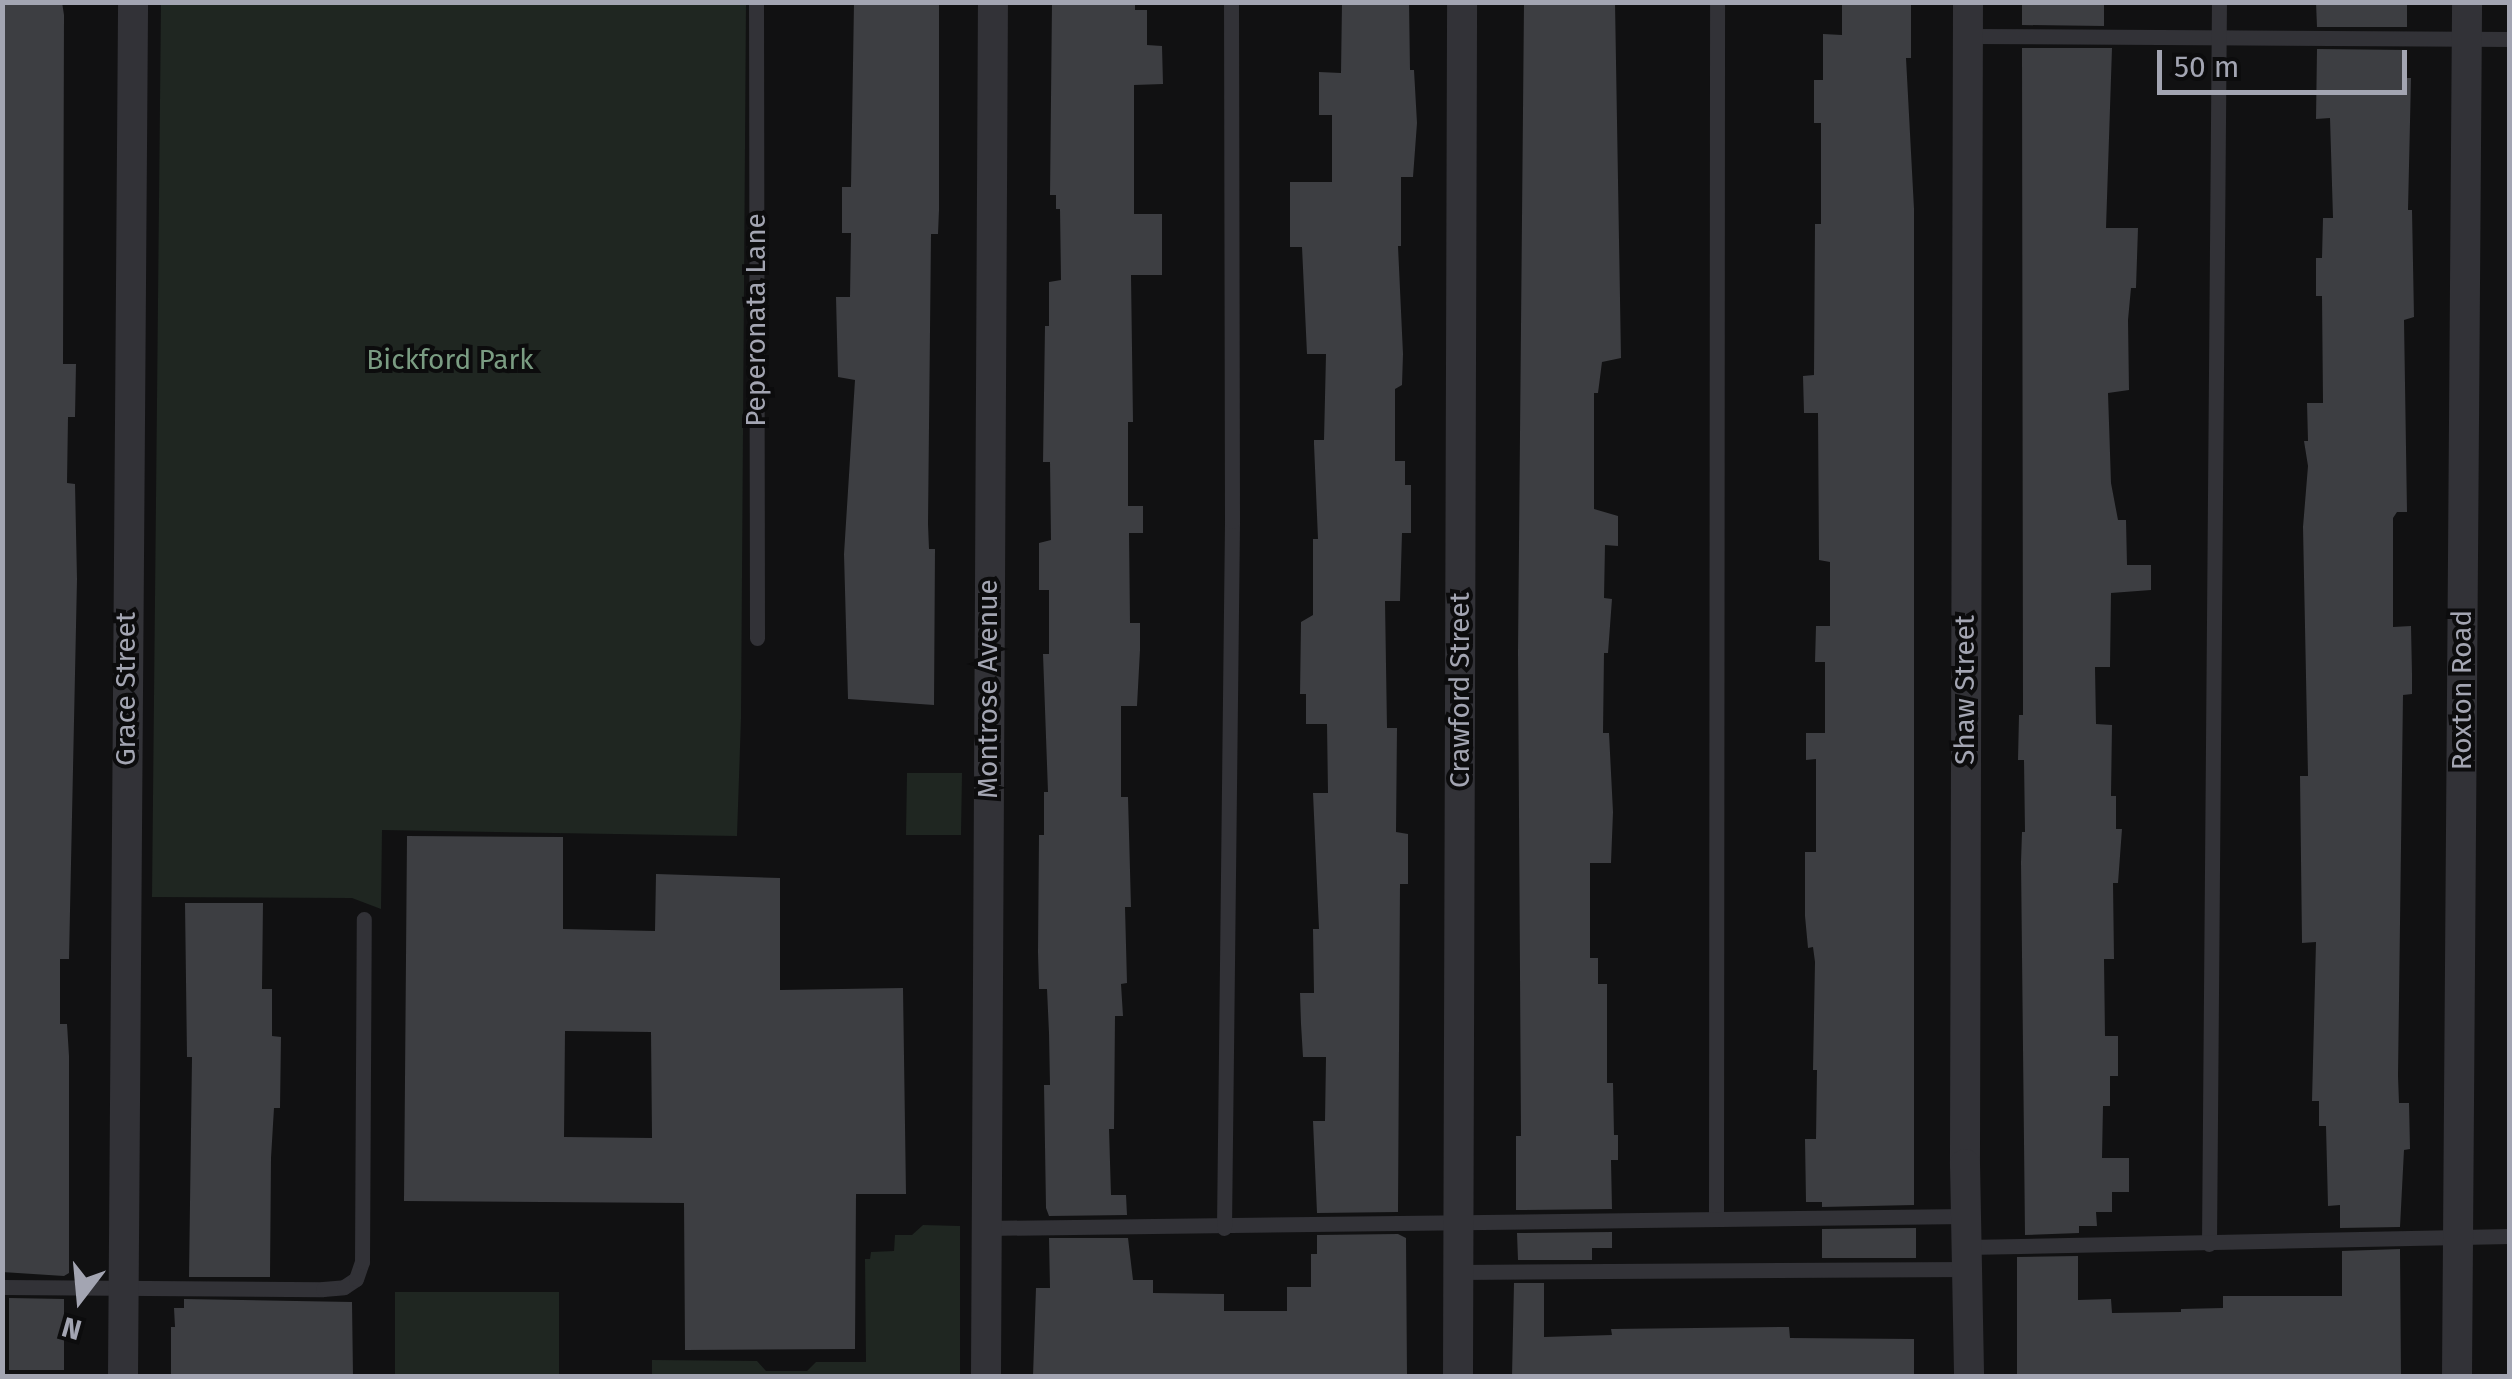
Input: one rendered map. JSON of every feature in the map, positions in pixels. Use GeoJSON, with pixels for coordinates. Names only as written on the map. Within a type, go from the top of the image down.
{"type":"FeatureCollection","features":[{"type":"Feature","properties":{"kind":"street","name":"Grace Street"},"geometry":{"type":"LineString","coordinates":[[124,1376],[133,2]]}},
{"type":"Feature","properties":{"kind":"street","name":"Montrose Avenue"},"geometry":{"type":"LineString","coordinates":[[986,1376],[992,2]]}},
{"type":"Feature","properties":{"kind":"street","name":"Crawford Street"},"geometry":{"type":"LineString","coordinates":[[1458,1376],[1462,2]]}},
{"type":"Feature","properties":{"kind":"street","name":"Shaw Street"},"geometry":{"type":"LineString","coordinates":[[1968,2],[1969,1376]]}},
{"type":"Feature","properties":{"kind":"street","name":"Roxton Road"},"geometry":{"type":"LineString","coordinates":[[2457,1376],[2466,2]]}},
{"type":"Feature","properties":{"kind":"lane","name":"Peperonata Lane"},"geometry":{"type":"LineString","coordinates":[[756,2],[757,638]]}},
{"type":"Feature","properties":{"kind":"lane"},"geometry":{"type":"LineString","coordinates":[[1224,1228],[1232,521],[1231,2]]}},
{"type":"Feature","properties":{"kind":"lane"},"geometry":{"type":"LineString","coordinates":[[1716,1218],[1717,2]]}},
{"type":"Feature","properties":{"kind":"lane"},"geometry":{"type":"LineString","coordinates":[[2209,1244],[2219,2]]}},
{"type":"Feature","properties":{"kind":"lane"},"geometry":{"type":"LineString","coordinates":[[1969,36],[2218,34],[2510,39]]}},
{"type":"Feature","properties":{"kind":"lane"},"geometry":{"type":"LineString","coordinates":[[2,1288],[323,1289],[344,1288],[356,1280],[362,1262],[364,919]]}},
{"type":"Feature","properties":{"kind":"lane"},"geometry":{"type":"LineString","coordinates":[[986,1228],[1458,1226],[1966,1216]]}},
{"type":"Feature","properties":{"kind":"lane"},"geometry":{"type":"LineString","coordinates":[[1458,1272],[1967,1258],[2209,1244],[2510,1236]]}},
{"type":"Feature","properties":{"kind":"green space","name":"Bickford Park"},"geometry":{"type":"Polygon","coordinates":[[[161,3],[746,3],[737,836],[382,830],[381,909],[352,898],[152,897],[161,3]]]}},
{"type":"Feature","properties":{"kind":"green space"},"geometry":{"type":"Polygon","coordinates":[[[907,773],[962,773],[961,835],[906,835],[907,773]]]}},
{"type":"Feature","properties":{"kind":"green space"},"geometry":{"type":"Polygon","coordinates":[[[923,1225],[960,1226],[960,1376],[652,1376],[652,1360],[757,1361],[766,1371],[807,1371],[816,1362],[866,1362],[865,1259],[870,1259],[871,1252],[894,1251],[895,1235],[912,1235],[923,1225]]]}},
{"type":"Feature","properties":{"kind":"green space"},"geometry":{"type":"Polygon","coordinates":[[[395,1292],[559,1292],[559,1376],[395,1376],[395,1292]]]}},
{"type":"Feature","properties":{"kind":"building"},"geometry":{"type":"Polygon","coordinates":[[[2,2],[62,2],[64,15],[63,364],[76,364],[75,417],[68,417],[67,483],[75,484],[77,579],[69,959],[60,959],[60,1024],[67,1024],[69,1056],[69,1273],[64,1276],[2,1272],[2,2]]]}},
{"type":"Feature","properties":{"kind":"building"},"geometry":{"type":"Polygon","coordinates":[[[854,2],[939,2],[939,210],[938,234],[931,234],[928,524],[929,549],[935,549],[934,705],[848,699],[844,554],[855,380],[838,377],[836,297],[850,297],[851,233],[842,233],[842,187],[851,187],[854,2]]]}},
{"type":"Feature","properties":{"kind":"building"},"geometry":{"type":"Polygon","coordinates":[[[1052,2],[1135,2],[1135,10],[1147,10],[1147,45],[1162,46],[1163,84],[1134,85],[1134,214],[1162,214],[1162,275],[1131,275],[1133,422],[1128,422],[1128,506],[1143,506],[1143,533],[1129,533],[1130,623],[1140,623],[1140,650],[1137,706],[1121,706],[1121,797],[1128,797],[1131,907],[1125,907],[1127,983],[1121,984],[1123,1016],[1115,1016],[1114,1129],[1109,1129],[1111,1195],[1126,1195],[1127,1215],[1049,1216],[1046,1208],[1044,1085],[1050,1085],[1049,1033],[1047,989],[1039,989],[1038,952],[1039,835],[1044,835],[1044,792],[1048,792],[1043,654],[1049,654],[1049,590],[1039,590],[1039,543],[1051,540],[1050,462],[1043,462],[1045,326],[1049,326],[1049,282],[1061,280],[1060,209],[1056,209],[1056,195],[1050,195],[1052,2]]]}},
{"type":"Feature","properties":{"kind":"building"},"geometry":{"type":"Polygon","coordinates":[[[1342,2],[1409,2],[1410,70],[1414,70],[1417,123],[1413,177],[1401,177],[1398,246],[1403,354],[1402,385],[1395,389],[1395,461],[1405,461],[1405,485],[1411,485],[1411,533],[1402,533],[1400,601],[1385,601],[1387,728],[1397,728],[1396,832],[1408,834],[1408,884],[1400,884],[1398,1212],[1317,1213],[1313,1121],[1325,1121],[1326,1057],[1303,1057],[1301,1024],[1300,993],[1314,993],[1313,929],[1319,929],[1313,793],[1328,793],[1327,724],[1306,724],[1306,694],[1300,694],[1301,622],[1313,615],[1313,539],[1318,539],[1314,440],[1324,440],[1326,354],[1307,354],[1302,247],[1290,247],[1290,182],[1332,182],[1332,115],[1319,115],[1319,72],[1341,73],[1342,2]]]}},
{"type":"Feature","properties":{"kind":"building"},"geometry":{"type":"Polygon","coordinates":[[[1524,2],[1615,2],[1621,358],[1602,362],[1598,393],[1594,393],[1594,509],[1618,516],[1618,546],[1605,545],[1604,598],[1612,599],[1608,653],[1604,653],[1603,733],[1609,733],[1613,812],[1611,863],[1590,863],[1590,958],[1598,958],[1598,984],[1607,984],[1607,1083],[1613,1083],[1614,1135],[1618,1135],[1618,1160],[1611,1160],[1612,1209],[1516,1210],[1516,1136],[1521,1136],[1518,652],[1524,2]]]}},
{"type":"Feature","properties":{"kind":"building"},"geometry":{"type":"Polygon","coordinates":[[[1842,2],[1911,2],[1911,58],[1906,58],[1914,209],[1914,1205],[1822,1207],[1822,1202],[1806,1202],[1805,1139],[1816,1139],[1817,1070],[1813,1070],[1815,962],[1813,947],[1808,948],[1805,916],[1805,852],[1816,852],[1816,759],[1806,760],[1806,733],[1825,733],[1825,662],[1815,662],[1816,626],[1830,626],[1830,562],[1819,560],[1818,413],[1804,413],[1803,376],[1814,375],[1815,224],[1821,224],[1821,123],[1814,123],[1814,80],[1823,80],[1823,34],[1842,35],[1842,2]]]}},
{"type":"Feature","properties":{"kind":"building"},"geometry":{"type":"Polygon","coordinates":[[[2022,2],[2104,2],[2104,26],[2022,25],[2022,2]]]}},
{"type":"Feature","properties":{"kind":"building"},"geometry":{"type":"Polygon","coordinates":[[[2316,2],[2407,2],[2407,27],[2317,27],[2316,2]]]}},
{"type":"Feature","properties":{"kind":"building"},"geometry":{"type":"Polygon","coordinates":[[[2022,48],[2112,48],[2106,228],[2138,228],[2136,288],[2131,288],[2128,320],[2129,390],[2108,393],[2111,483],[2118,520],[2126,520],[2127,565],[2151,565],[2151,590],[2111,593],[2110,667],[2095,667],[2096,724],[2112,725],[2111,796],[2116,796],[2116,829],[2122,829],[2118,883],[2113,883],[2114,959],[2104,959],[2105,1036],[2118,1036],[2118,1076],[2110,1076],[2110,1106],[2103,1106],[2102,1158],[2129,1158],[2129,1192],[2112,1192],[2112,1212],[2096,1212],[2097,1226],[2079,1226],[2079,1233],[2025,1235],[2021,862],[2025,832],[2024,760],[2018,760],[2019,715],[2023,715],[2022,48]]]}},
{"type":"Feature","properties":{"kind":"building"},"geometry":{"type":"Polygon","coordinates":[[[2317,49],[2407,50],[2407,78],[2411,78],[2408,210],[2412,210],[2414,317],[2404,320],[2407,512],[2397,512],[2393,518],[2393,627],[2411,626],[2412,674],[2412,694],[2403,695],[2398,1076],[2399,1103],[2409,1103],[2410,1149],[2404,1150],[2400,1227],[2340,1228],[2340,1205],[2328,1206],[2326,1126],[2319,1126],[2319,1101],[2312,1101],[2316,942],[2302,943],[2300,776],[2308,776],[2303,527],[2308,466],[2304,441],[2308,441],[2307,403],[2323,403],[2322,296],[2316,296],[2316,258],[2322,258],[2323,218],[2333,218],[2330,118],[2316,119],[2317,49]]]}},
{"type":"Feature","properties":{"kind":"building"},"geometry":{"type":"Polygon","coordinates":[[[407,836],[563,837],[563,929],[655,931],[656,874],[780,878],[780,990],[903,988],[906,1194],[856,1194],[855,1349],[685,1350],[684,1203],[404,1201],[407,836]],[[565,1031],[564,1137],[652,1138],[651,1032],[565,1031]]]}},
{"type":"Feature","properties":{"kind":"building"},"geometry":{"type":"Polygon","coordinates":[[[185,903],[263,903],[262,989],[272,989],[272,1036],[281,1037],[280,1108],[274,1108],[271,1158],[270,1277],[189,1277],[192,1057],[187,1057],[185,903]]]}},
{"type":"Feature","properties":{"kind":"building"},"geometry":{"type":"Polygon","coordinates":[[[1916,1228],[1916,1258],[1822,1258],[1822,1229],[1916,1228]]]}},
{"type":"Feature","properties":{"kind":"building"},"geometry":{"type":"Polygon","coordinates":[[[1612,1232],[1612,1248],[1592,1248],[1592,1260],[1518,1260],[1517,1233],[1612,1232]]]}},
{"type":"Feature","properties":{"kind":"building"},"geometry":{"type":"Polygon","coordinates":[[[1398,1234],[1406,1238],[1407,1376],[1033,1376],[1036,1288],[1050,1288],[1049,1238],[1128,1238],[1133,1280],[1153,1280],[1153,1293],[1224,1294],[1224,1311],[1287,1311],[1287,1287],[1311,1287],[1311,1254],[1317,1254],[1317,1235],[1398,1234]]]}},
{"type":"Feature","properties":{"kind":"building"},"geometry":{"type":"Polygon","coordinates":[[[2400,1249],[2401,1376],[2017,1376],[2017,1257],[2078,1256],[2078,1300],[2111,1299],[2112,1313],[2181,1312],[2223,1308],[2223,1296],[2342,1296],[2342,1251],[2400,1249]]]}},
{"type":"Feature","properties":{"kind":"building"},"geometry":{"type":"Polygon","coordinates":[[[1514,1283],[1544,1283],[1544,1337],[1612,1335],[1611,1329],[1789,1327],[1790,1338],[1914,1339],[1914,1376],[1512,1376],[1514,1283]]]}},
{"type":"Feature","properties":{"kind":"building"},"geometry":{"type":"Polygon","coordinates":[[[9,1298],[64,1299],[64,1370],[9,1370],[9,1298]]]}},
{"type":"Feature","properties":{"kind":"building"},"geometry":{"type":"Polygon","coordinates":[[[184,1299],[352,1302],[353,1376],[171,1376],[174,1308],[184,1308],[184,1299]]]}}]}
